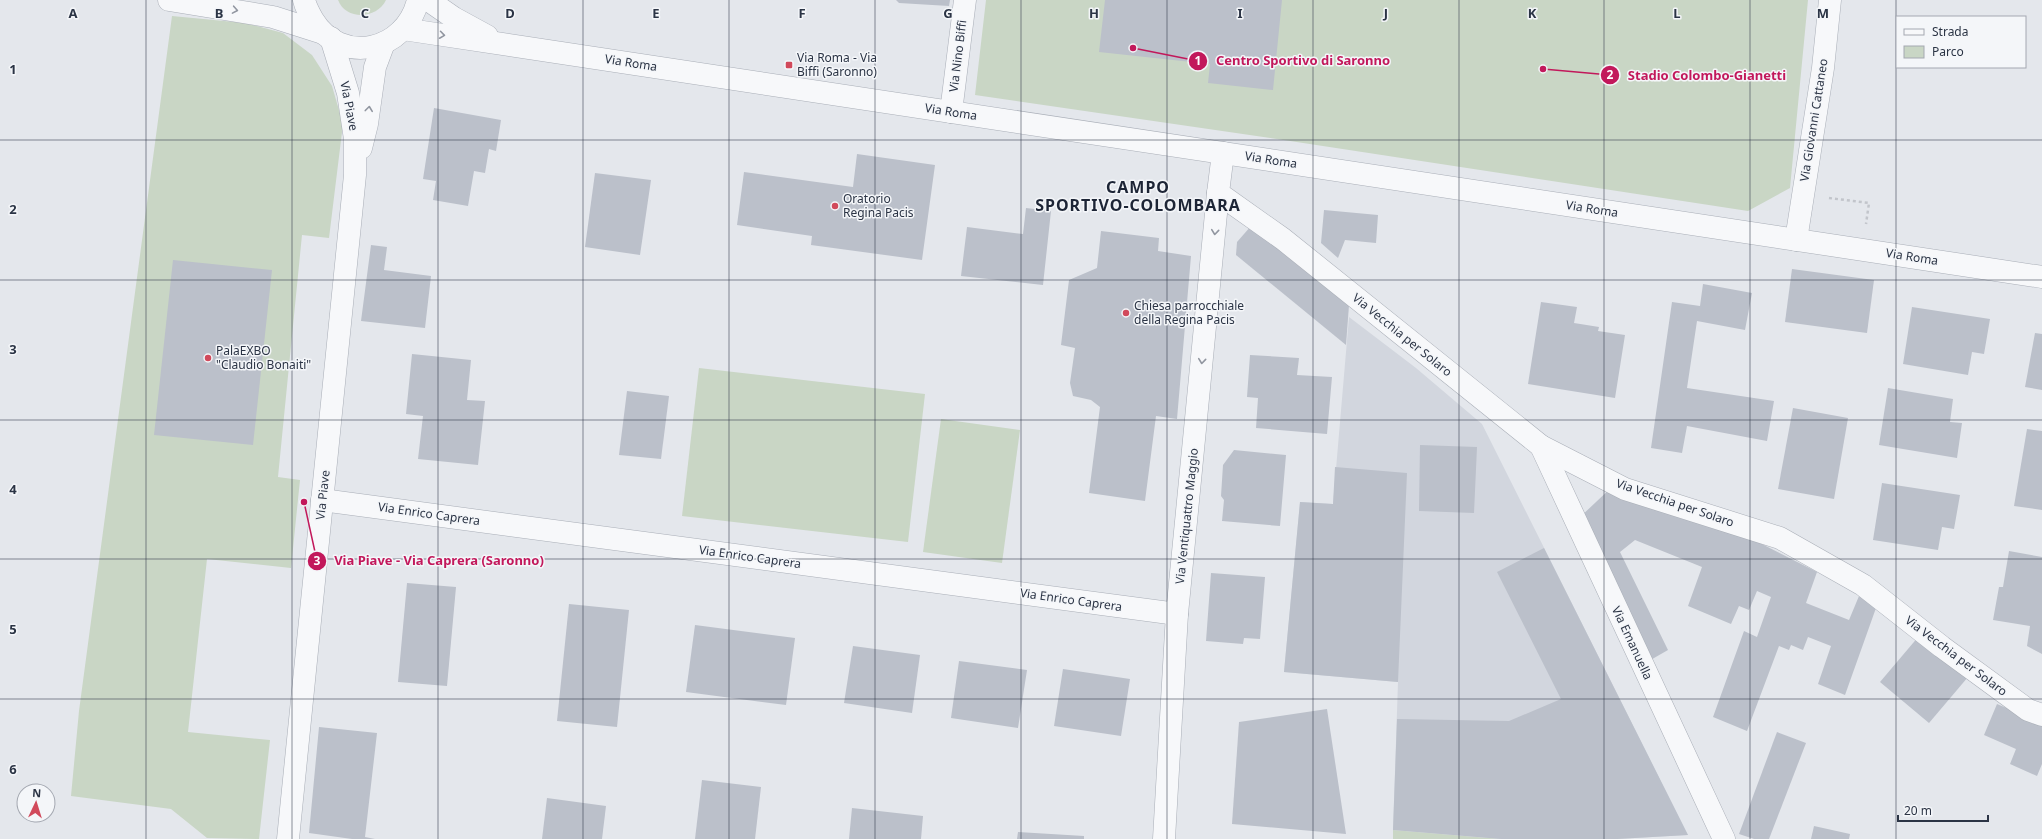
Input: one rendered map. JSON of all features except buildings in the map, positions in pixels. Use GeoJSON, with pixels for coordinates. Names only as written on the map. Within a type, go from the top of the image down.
{"type":"FeatureCollection","features":[{"type":"Feature","properties":{"kind":"street"},"geometry":{"type":"LineString","coordinates":[[169,0],[273,17],[326,35],[342,45],[356,48],[377,46],[394,38],[409,24],[415,12],[418,0]]}},
{"type":"Feature","properties":{"kind":"street","name":"Via Piave"},"geometry":{"type":"LineString","coordinates":[[288,839],[355,175],[355,139],[348,93],[326,35],[306,7],[304,0]]}},
{"type":"Feature","properties":{"kind":"street","name":"Via Roma"},"geometry":{"type":"LineString","coordinates":[[428,0],[454,18],[501,43]]}},
{"type":"Feature","properties":{"kind":"street","name":"Via Nino Biffi"},"geometry":{"type":"LineString","coordinates":[[951,112],[966,0]]}},
{"type":"Feature","properties":{"kind":"street","name":"Via Giovanni Cattaneo"},"geometry":{"type":"LineString","coordinates":[[1796,240],[1823,68],[1830,0]]}},
{"type":"Feature","properties":{"kind":"street","name":"Via Roma"},"geometry":{"type":"LineString","coordinates":[[403,29],[2042,277]]}},
{"type":"Feature","properties":{"kind":"street","name":"Via Piave"},"geometry":{"type":"LineString","coordinates":[[355,175],[367,124],[375,66],[384,43]]}},
{"type":"Feature","properties":{"kind":"street"},"geometry":{"type":"LineString","coordinates":[[1218,193],[1223,153]]}},
{"type":"Feature","properties":{"kind":"street","name":"Via Vecchia per Solaro"},"geometry":{"type":"LineString","coordinates":[[1218,193],[1283,239],[1541,446],[1625,489],[1780,538],[1864,585],[2028,710],[2042,715]]}},
{"type":"Feature","properties":{"kind":"street","name":"Via Ventiquattro Maggio"},"geometry":{"type":"LineString","coordinates":[[1164,839],[1177,614],[1218,193]]}},
{"type":"Feature","properties":{"kind":"street","name":"Via Emanuella"},"geometry":{"type":"LineString","coordinates":[[1541,446],[1724,839]]}},
{"type":"Feature","properties":{"kind":"street","name":"Via Enrico Caprera"},"geometry":{"type":"LineString","coordinates":[[322,500],[1177,614]]}},
{"type":"Feature","properties":{"kind":"path"},"geometry":{"type":"LineString","coordinates":[[1803,194],[1869,203],[1863,249]]}},
{"type":"Feature","properties":{"kind":"shaded area"},"geometry":{"type":"Polygon","coordinates":[[[1349,317],[1416,368],[1482,424],[1688,835],[1617,839],[1501,839],[1393,830],[1398,682],[1284,672],[1300,502],[1333,504],[1349,317]]]}},
{"type":"Feature","properties":{"kind":"green space"},"geometry":{"type":"Polygon","coordinates":[[[338,0],[386,0],[376,11],[362,15],[348,12],[342,7],[338,0]]]}},
{"type":"Feature","properties":{"kind":"green space"},"geometry":{"type":"Polygon","coordinates":[[[986,0],[1808,0],[1790,188],[1748,211],[1277,139],[975,95],[986,0]]]}},
{"type":"Feature","properties":{"kind":"green space","name":"PalaEXBO \"Claudio Bonaiti\""},"geometry":{"type":"Polygon","coordinates":[[[172,16],[245,23],[283,33],[312,55],[332,86],[343,124],[329,238],[302,235],[278,477],[300,480],[291,568],[207,559],[188,732],[270,740],[259,839],[207,838],[171,809],[71,796],[79,711],[172,16]]]}},
{"type":"Feature","properties":{"kind":"green space"},"geometry":{"type":"Polygon","coordinates":[[[699,368],[925,394],[908,542],[682,516],[699,368]]]}},
{"type":"Feature","properties":{"kind":"green space"},"geometry":{"type":"Polygon","coordinates":[[[941,419],[1020,430],[1002,563],[923,552],[941,419]]]}},
{"type":"Feature","properties":{"kind":"green space"},"geometry":{"type":"Polygon","coordinates":[[[1393,830],[1501,839],[1393,839],[1393,830]]]}},
{"type":"Feature","properties":{"kind":"place","name":"Centro Sportivo di Saronno"},"geometry":{"type":"Point","coordinates":[1133,48]}},
{"type":"Feature","properties":{"kind":"place","name":"Via Roma - Via Biffi (Saronno)"},"geometry":{"type":"Point","coordinates":[789,65]}},
{"type":"Feature","properties":{"kind":"place","name":"Stadio Colombo-Gianetti"},"geometry":{"type":"Point","coordinates":[1543,69]}},
{"type":"Feature","properties":{"kind":"place","name":"Oratorio Regina Pacis"},"geometry":{"type":"Point","coordinates":[835,206]}},
{"type":"Feature","properties":{"kind":"place","name":"Chiesa parrocchiale della Regina Pacis"},"geometry":{"type":"Point","coordinates":[1126,313]}},
{"type":"Feature","properties":{"kind":"place","name":"PalaEXBO \"Claudio Bonaiti\""},"geometry":{"type":"Point","coordinates":[208,358]}},
{"type":"Feature","properties":{"kind":"place","name":"Via Piave - Via Caprera (Saronno)"},"geometry":{"type":"Point","coordinates":[304,502]}},
{"type":"Feature","properties":{"kind":"district","name":"CAMPO SPORTIVO-COLOMBARA"},"geometry":{"type":"Point","coordinates":[1138,196]}}]}
